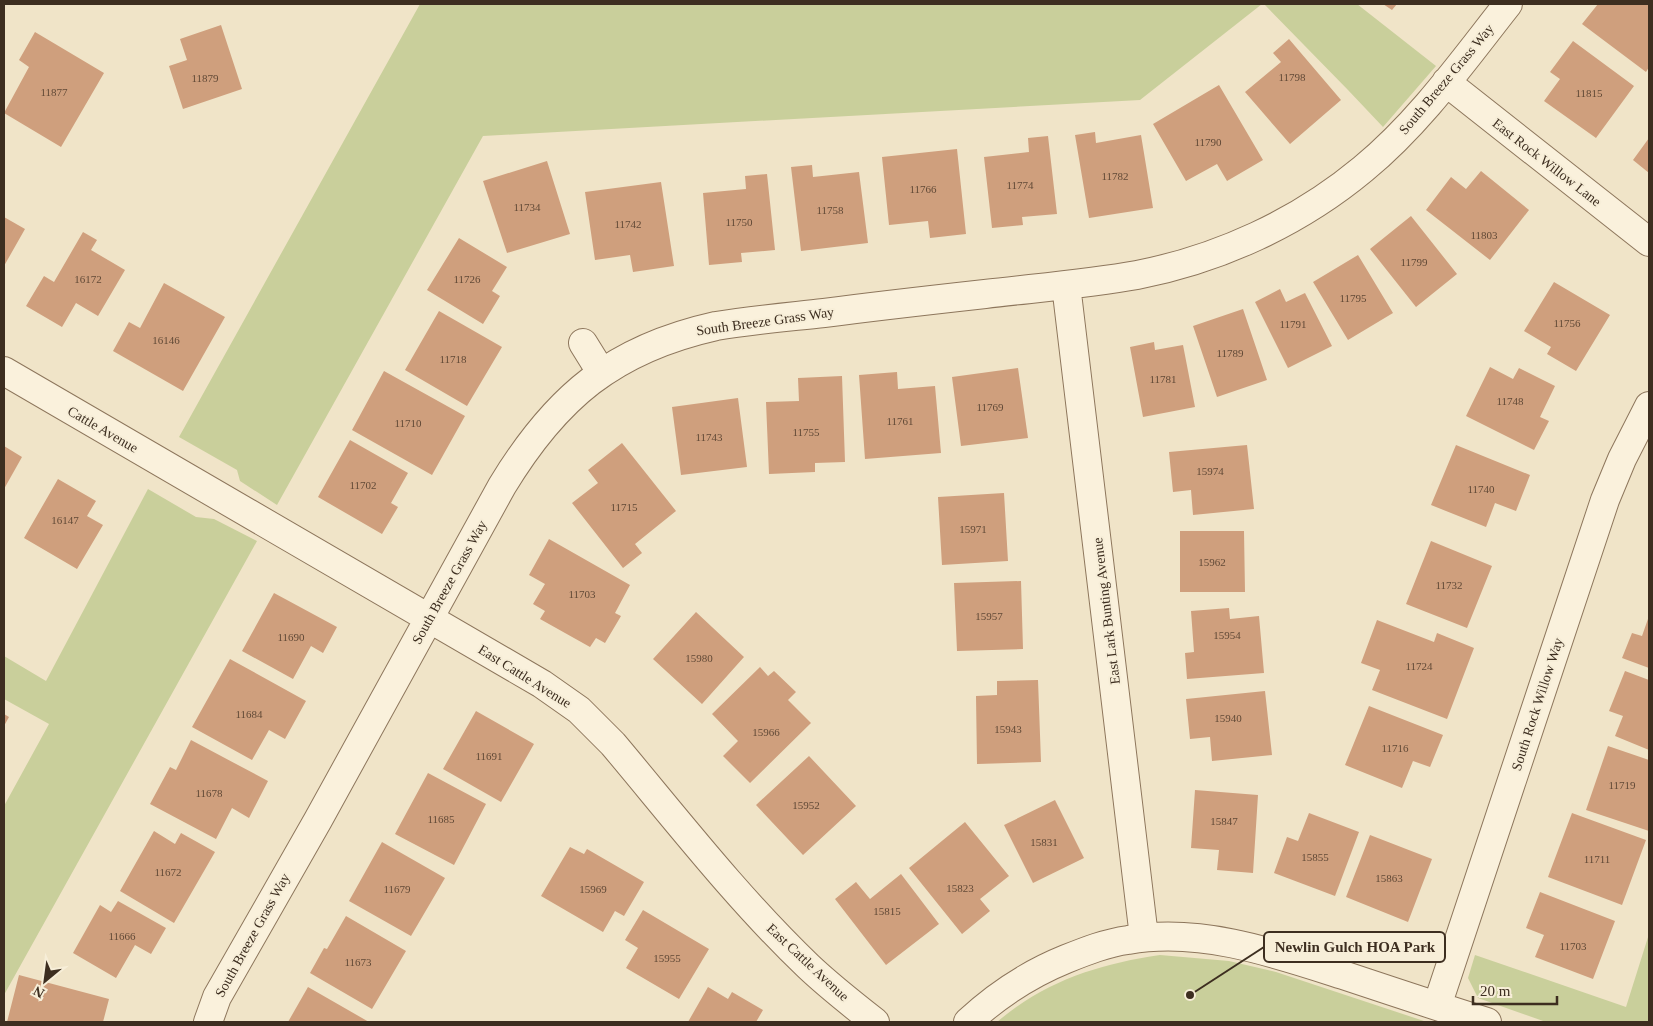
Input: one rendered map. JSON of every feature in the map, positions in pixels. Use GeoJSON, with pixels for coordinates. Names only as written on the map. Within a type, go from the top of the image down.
{"type":"FeatureCollection","features":[{"type":"Feature","properties":{"kind":"street","name":"South Breeze Grass Way"},"geometry":{"type":"LineString","coordinates":[[208,1022],[217,997],[497,494],[536,435],[557,412],[601,372],[621,360],[660,343],[691,332],[716,326],[1066,285],[1138,274],[1189,262],[1225,250],[1282,224],[1338,189],[1384,152],[1426,108],[1508,4]]}},
{"type":"Feature","properties":{"kind":"street","name":"East Rock Willow Lane"},"geometry":{"type":"LineString","coordinates":[[1446,82],[1649,242]]}},
{"type":"Feature","properties":{"kind":"street","name":"East Lark Bunting Avenue"},"geometry":{"type":"LineString","coordinates":[[1066,285],[1144,938]]}},
{"type":"Feature","properties":{"kind":"street"},"geometry":{"type":"LineString","coordinates":[[583,343],[601,372]]}},
{"type":"Feature","properties":{"kind":"street","name":"Cattle Avenue"},"geometry":{"type":"LineString","coordinates":[[4,371],[202,486]]}},
{"type":"Feature","properties":{"kind":"street","name":"South Rock Willow Way"},"geometry":{"type":"LineString","coordinates":[[1437,1006],[1606,500],[1622,458],[1649,406]]}},
{"type":"Feature","properties":{"kind":"street","name":"East Cattle Avenue"},"geometry":{"type":"LineString","coordinates":[[202,486],[542,684],[590,720],[613,744],[724,876],[776,933],[810,968],[875,1022]]}},
{"type":"Feature","properties":{"kind":"street"},"geometry":{"type":"LineString","coordinates":[[968,1022],[1008,990],[1039,971],[1114,942],[1173,937],[1211,940],[1248,946],[1487,1022]]}},
{"type":"Feature","properties":{"kind":"green space"},"geometry":{"type":"Polygon","coordinates":[[[420,4],[1262,4],[1140,100],[483,136],[277,505],[240,481],[237,470],[179,437],[420,4]]]}},
{"type":"Feature","properties":{"kind":"green space"},"geometry":{"type":"Polygon","coordinates":[[[1264,4],[1357,4],[1436,66],[1383,127],[1264,4]]]}},
{"type":"Feature","properties":{"kind":"green space"},"geometry":{"type":"Polygon","coordinates":[[[148,489],[196,517],[214,519],[257,541],[4,995],[4,806],[49,724],[4,699],[4,656],[46,681],[148,489]]]}},
{"type":"Feature","properties":{"kind":"green space"},"geometry":{"type":"Polygon","coordinates":[[[1649,934],[1649,1022],[1546,1022],[1478,998],[1468,978],[1475,955],[1626,1007],[1649,934]]]}},
{"type":"Feature","properties":{"kind":"green space"},"geometry":{"type":"Polygon","coordinates":[[[1160,955],[1229,961],[1276,972],[1427,1022],[997,1022],[1034,996],[1074,976],[1094,969],[1160,955]]]}},
{"type":"Feature","properties":{"kind":"building"},"geometry":{"type":"Polygon","coordinates":[[[1383,4],[1397,4],[1392,10],[1383,4]]]}},
{"type":"Feature","properties":{"kind":"building"},"geometry":{"type":"Polygon","coordinates":[[[1598,4],[1649,4],[1649,67],[1646,72],[1582,24],[1598,4]]]}},
{"type":"Feature","properties":{"kind":"building"},"geometry":{"type":"Polygon","coordinates":[[[221,25],[242,89],[183,109],[169,66],[187,60],[180,39],[221,25]]]}},
{"type":"Feature","properties":{"kind":"building"},"geometry":{"type":"Polygon","coordinates":[[[35,32],[104,73],[61,147],[4,113],[29,67],[19,60],[35,32]]]}},
{"type":"Feature","properties":{"kind":"building"},"geometry":{"type":"Polygon","coordinates":[[[1289,39],[1341,100],[1290,144],[1245,92],[1281,62],[1273,53],[1289,39]]]}},
{"type":"Feature","properties":{"kind":"building"},"geometry":{"type":"Polygon","coordinates":[[[1573,41],[1634,86],[1596,138],[1544,101],[1560,79],[1550,72],[1573,41]]]}},
{"type":"Feature","properties":{"kind":"building"},"geometry":{"type":"Polygon","coordinates":[[[1219,85],[1263,160],[1227,181],[1217,164],[1186,181],[1153,124],[1219,85]]]}},
{"type":"Feature","properties":{"kind":"building"},"geometry":{"type":"Polygon","coordinates":[[[1095,132],[1096,143],[1141,135],[1153,208],[1089,218],[1075,135],[1095,132]]]}},
{"type":"Feature","properties":{"kind":"building"},"geometry":{"type":"Polygon","coordinates":[[[1048,136],[1057,214],[1022,217],[1023,225],[992,228],[984,157],[1029,152],[1028,138],[1048,136]]]}},
{"type":"Feature","properties":{"kind":"building"},"geometry":{"type":"Polygon","coordinates":[[[1649,138],[1649,173],[1633,160],[1649,138]]]}},
{"type":"Feature","properties":{"kind":"building"},"geometry":{"type":"Polygon","coordinates":[[[957,149],[966,234],[930,238],[928,221],[889,225],[882,157],[957,149]]]}},
{"type":"Feature","properties":{"kind":"building"},"geometry":{"type":"Polygon","coordinates":[[[547,161],[570,234],[507,253],[483,181],[547,161]]]}},
{"type":"Feature","properties":{"kind":"building"},"geometry":{"type":"Polygon","coordinates":[[[812,165],[813,177],[859,172],[868,243],[801,251],[791,167],[812,165]]]}},
{"type":"Feature","properties":{"kind":"building"},"geometry":{"type":"Polygon","coordinates":[[[1481,171],[1529,210],[1490,260],[1426,210],[1451,177],[1466,189],[1481,171]]]}},
{"type":"Feature","properties":{"kind":"building"},"geometry":{"type":"Polygon","coordinates":[[[767,174],[775,250],[741,253],[742,262],[709,265],[703,193],[746,189],[745,176],[767,174]]]}},
{"type":"Feature","properties":{"kind":"building"},"geometry":{"type":"Polygon","coordinates":[[[661,182],[674,266],[633,272],[630,255],[595,260],[585,192],[661,182]]]}},
{"type":"Feature","properties":{"kind":"building"},"geometry":{"type":"Polygon","coordinates":[[[1411,216],[1457,274],[1416,307],[1370,249],[1411,216]]]}},
{"type":"Feature","properties":{"kind":"building"},"geometry":{"type":"Polygon","coordinates":[[[4,217],[25,229],[4,266],[4,217]]]}},
{"type":"Feature","properties":{"kind":"building"},"geometry":{"type":"Polygon","coordinates":[[[83,232],[97,240],[91,250],[125,270],[98,316],[76,303],[62,327],[26,306],[44,276],[54,282],[83,232]]]}},
{"type":"Feature","properties":{"kind":"building"},"geometry":{"type":"Polygon","coordinates":[[[459,238],[507,267],[492,291],[500,296],[483,324],[427,290],[459,238]]]}},
{"type":"Feature","properties":{"kind":"building"},"geometry":{"type":"Polygon","coordinates":[[[1358,255],[1393,313],[1348,340],[1313,282],[1358,255]]]}},
{"type":"Feature","properties":{"kind":"building"},"geometry":{"type":"Polygon","coordinates":[[[1554,282],[1610,315],[1576,371],[1547,354],[1551,347],[1524,331],[1554,282]]]}},
{"type":"Feature","properties":{"kind":"building"},"geometry":{"type":"Polygon","coordinates":[[[164,283],[225,317],[183,391],[113,351],[129,322],[140,328],[164,283]]]}},
{"type":"Feature","properties":{"kind":"building"},"geometry":{"type":"Polygon","coordinates":[[[1280,289],[1286,302],[1305,293],[1332,346],[1288,368],[1255,302],[1280,289]]]}},
{"type":"Feature","properties":{"kind":"building"},"geometry":{"type":"Polygon","coordinates":[[[1243,309],[1267,380],[1217,397],[1193,326],[1243,309]]]}},
{"type":"Feature","properties":{"kind":"building"},"geometry":{"type":"Polygon","coordinates":[[[439,311],[502,347],[467,406],[405,370],[439,311]]]}},
{"type":"Feature","properties":{"kind":"building"},"geometry":{"type":"Polygon","coordinates":[[[1154,342],[1155,350],[1183,345],[1195,407],[1143,417],[1130,347],[1154,342]]]}},
{"type":"Feature","properties":{"kind":"building"},"geometry":{"type":"Polygon","coordinates":[[[1490,367],[1513,379],[1519,368],[1555,386],[1540,417],[1549,421],[1534,450],[1466,416],[1490,367]]]}},
{"type":"Feature","properties":{"kind":"building"},"geometry":{"type":"Polygon","coordinates":[[[1018,368],[1028,438],[961,446],[952,377],[1018,368]]]}},
{"type":"Feature","properties":{"kind":"building"},"geometry":{"type":"Polygon","coordinates":[[[384,371],[465,416],[432,475],[352,430],[384,371]]]}},
{"type":"Feature","properties":{"kind":"building"},"geometry":{"type":"Polygon","coordinates":[[[897,372],[898,389],[935,386],[941,453],[865,459],[859,375],[897,372]]]}},
{"type":"Feature","properties":{"kind":"building"},"geometry":{"type":"Polygon","coordinates":[[[842,376],[845,462],[815,463],[815,472],[769,474],[766,402],[799,401],[798,378],[842,376]]]}},
{"type":"Feature","properties":{"kind":"building"},"geometry":{"type":"Polygon","coordinates":[[[738,398],[747,467],[681,475],[672,407],[738,398]]]}},
{"type":"Feature","properties":{"kind":"building"},"geometry":{"type":"Polygon","coordinates":[[[350,440],[408,473],[391,503],[398,507],[382,534],[318,497],[350,440]]]}},
{"type":"Feature","properties":{"kind":"building"},"geometry":{"type":"Polygon","coordinates":[[[622,443],[676,511],[635,544],[642,553],[623,568],[572,503],[598,483],[588,470],[622,443]]]}},
{"type":"Feature","properties":{"kind":"building"},"geometry":{"type":"Polygon","coordinates":[[[1247,445],[1254,509],[1193,515],[1191,490],[1173,492],[1169,452],[1247,445]]]}},
{"type":"Feature","properties":{"kind":"building"},"geometry":{"type":"Polygon","coordinates":[[[1456,445],[1530,475],[1516,511],[1495,503],[1486,527],[1431,505],[1456,445]]]}},
{"type":"Feature","properties":{"kind":"building"},"geometry":{"type":"Polygon","coordinates":[[[4,446],[22,457],[4,489],[4,446]]]}},
{"type":"Feature","properties":{"kind":"building"},"geometry":{"type":"Polygon","coordinates":[[[58,479],[96,501],[87,516],[103,525],[77,569],[24,538],[58,479]]]}},
{"type":"Feature","properties":{"kind":"building"},"geometry":{"type":"Polygon","coordinates":[[[1004,493],[1008,561],[942,565],[938,497],[1004,493]]]}},
{"type":"Feature","properties":{"kind":"building"},"geometry":{"type":"Polygon","coordinates":[[[1180,531],[1244,531],[1245,592],[1180,592],[1180,531]]]}},
{"type":"Feature","properties":{"kind":"building"},"geometry":{"type":"Polygon","coordinates":[[[549,539],[630,585],[615,613],[621,616],[605,643],[596,638],[590,647],[540,619],[545,611],[533,604],[545,584],[529,575],[549,539]]]}},
{"type":"Feature","properties":{"kind":"building"},"geometry":{"type":"Polygon","coordinates":[[[1431,541],[1492,566],[1467,628],[1406,604],[1431,541]]]}},
{"type":"Feature","properties":{"kind":"building"},"geometry":{"type":"Polygon","coordinates":[[[1021,581],[1023,649],[957,651],[954,583],[1021,581]]]}},
{"type":"Feature","properties":{"kind":"building"},"geometry":{"type":"Polygon","coordinates":[[[274,593],[337,627],[323,653],[311,646],[293,679],[242,651],[274,593]]]}},
{"type":"Feature","properties":{"kind":"building"},"geometry":{"type":"Polygon","coordinates":[[[1229,608],[1230,619],[1259,616],[1264,673],[1187,679],[1185,653],[1194,652],[1191,611],[1229,608]]]}},
{"type":"Feature","properties":{"kind":"building"},"geometry":{"type":"Polygon","coordinates":[[[696,612],[744,657],[702,704],[653,659],[696,612]]]}},
{"type":"Feature","properties":{"kind":"building"},"geometry":{"type":"Polygon","coordinates":[[[1649,616],[1649,668],[1622,658],[1632,633],[1642,636],[1649,616]]]}},
{"type":"Feature","properties":{"kind":"building"},"geometry":{"type":"Polygon","coordinates":[[[1377,620],[1434,642],[1437,633],[1474,648],[1447,719],[1372,690],[1380,670],[1361,663],[1377,620]]]}},
{"type":"Feature","properties":{"kind":"building"},"geometry":{"type":"Polygon","coordinates":[[[230,659],[306,701],[285,739],[269,730],[252,760],[192,727],[230,659]]]}},
{"type":"Feature","properties":{"kind":"building"},"geometry":{"type":"Polygon","coordinates":[[[760,667],[768,676],[774,671],[796,692],[788,700],[811,723],[750,783],[723,756],[738,741],[712,714],[760,667]]]}},
{"type":"Feature","properties":{"kind":"building"},"geometry":{"type":"Polygon","coordinates":[[[1625,671],[1649,680],[1649,750],[1615,736],[1623,716],[1609,711],[1625,671]]]}},
{"type":"Feature","properties":{"kind":"building"},"geometry":{"type":"Polygon","coordinates":[[[1038,680],[1041,762],[977,764],[976,696],[997,695],[997,681],[1038,680]]]}},
{"type":"Feature","properties":{"kind":"building"},"geometry":{"type":"Polygon","coordinates":[[[1265,691],[1272,755],[1212,761],[1210,737],[1190,739],[1186,699],[1265,691]]]}},
{"type":"Feature","properties":{"kind":"building"},"geometry":{"type":"Polygon","coordinates":[[[1369,706],[1443,735],[1430,767],[1413,761],[1402,788],[1345,765],[1369,706]]]}},
{"type":"Feature","properties":{"kind":"building"},"geometry":{"type":"Polygon","coordinates":[[[476,711],[534,744],[501,802],[443,769],[476,711]]]}},
{"type":"Feature","properties":{"kind":"building"},"geometry":{"type":"Polygon","coordinates":[[[4,714],[9,717],[4,726],[4,714]]]}},
{"type":"Feature","properties":{"kind":"building"},"geometry":{"type":"Polygon","coordinates":[[[191,740],[268,781],[249,818],[232,808],[216,839],[150,804],[170,767],[176,770],[191,740]]]}},
{"type":"Feature","properties":{"kind":"building"},"geometry":{"type":"Polygon","coordinates":[[[1608,746],[1649,760],[1649,831],[1586,810],[1608,746]]]}},
{"type":"Feature","properties":{"kind":"building"},"geometry":{"type":"Polygon","coordinates":[[[809,756],[856,806],[803,855],[756,805],[809,756]]]}},
{"type":"Feature","properties":{"kind":"building"},"geometry":{"type":"Polygon","coordinates":[[[428,773],[486,804],[454,865],[395,834],[428,773]]]}},
{"type":"Feature","properties":{"kind":"building"},"geometry":{"type":"Polygon","coordinates":[[[1195,790],[1258,795],[1253,873],[1217,870],[1219,850],[1191,848],[1195,790]]]}},
{"type":"Feature","properties":{"kind":"building"},"geometry":{"type":"Polygon","coordinates":[[[1055,800],[1084,858],[1033,883],[1004,825],[1055,800]]]}},
{"type":"Feature","properties":{"kind":"building"},"geometry":{"type":"Polygon","coordinates":[[[1309,813],[1359,832],[1335,896],[1274,873],[1287,837],[1298,841],[1309,813]]]}},
{"type":"Feature","properties":{"kind":"building"},"geometry":{"type":"Polygon","coordinates":[[[1572,813],[1646,840],[1622,905],[1548,877],[1572,813]]]}},
{"type":"Feature","properties":{"kind":"building"},"geometry":{"type":"Polygon","coordinates":[[[965,822],[1009,876],[980,899],[990,911],[962,934],[909,868],[965,822]]]}},
{"type":"Feature","properties":{"kind":"building"},"geometry":{"type":"Polygon","coordinates":[[[154,831],[175,844],[181,833],[215,852],[174,923],[120,891],[154,831]]]}},
{"type":"Feature","properties":{"kind":"building"},"geometry":{"type":"Polygon","coordinates":[[[1370,835],[1432,859],[1408,922],[1346,897],[1370,835]]]}},
{"type":"Feature","properties":{"kind":"building"},"geometry":{"type":"Polygon","coordinates":[[[382,842],[445,878],[411,936],[349,901],[382,842]]]}},
{"type":"Feature","properties":{"kind":"building"},"geometry":{"type":"Polygon","coordinates":[[[570,847],[584,854],[587,849],[644,882],[624,916],[615,911],[603,932],[541,896],[570,847]]]}},
{"type":"Feature","properties":{"kind":"building"},"geometry":{"type":"Polygon","coordinates":[[[901,874],[939,924],[886,965],[835,899],[856,882],[870,899],[901,874]]]}},
{"type":"Feature","properties":{"kind":"building"},"geometry":{"type":"Polygon","coordinates":[[[1540,892],[1615,921],[1593,979],[1535,957],[1544,935],[1526,928],[1540,892]]]}},
{"type":"Feature","properties":{"kind":"building"},"geometry":{"type":"Polygon","coordinates":[[[118,901],[166,928],[151,954],[135,945],[116,978],[73,953],[100,905],[111,912],[118,901]]]}},
{"type":"Feature","properties":{"kind":"building"},"geometry":{"type":"Polygon","coordinates":[[[643,910],[709,949],[679,999],[626,968],[638,948],[625,940],[643,910]]]}},
{"type":"Feature","properties":{"kind":"building"},"geometry":{"type":"Polygon","coordinates":[[[346,916],[406,951],[372,1009],[310,973],[324,948],[327,949],[346,916]]]}},
{"type":"Feature","properties":{"kind":"building"},"geometry":{"type":"Polygon","coordinates":[[[19,975],[109,999],[103,1022],[7,1022],[19,975]]]}},
{"type":"Feature","properties":{"kind":"building"},"geometry":{"type":"Polygon","coordinates":[[[308,987],[369,1022],[288,1022],[308,987]]]}},
{"type":"Feature","properties":{"kind":"building"},"geometry":{"type":"Polygon","coordinates":[[[708,987],[728,999],[732,992],[763,1010],[756,1022],[688,1022],[708,987]]]}},
{"type":"Feature","properties":{"kind":"place","name":"Newlin Gulch HOA Park"},"geometry":{"type":"Point","coordinates":[1190,995]}}]}
